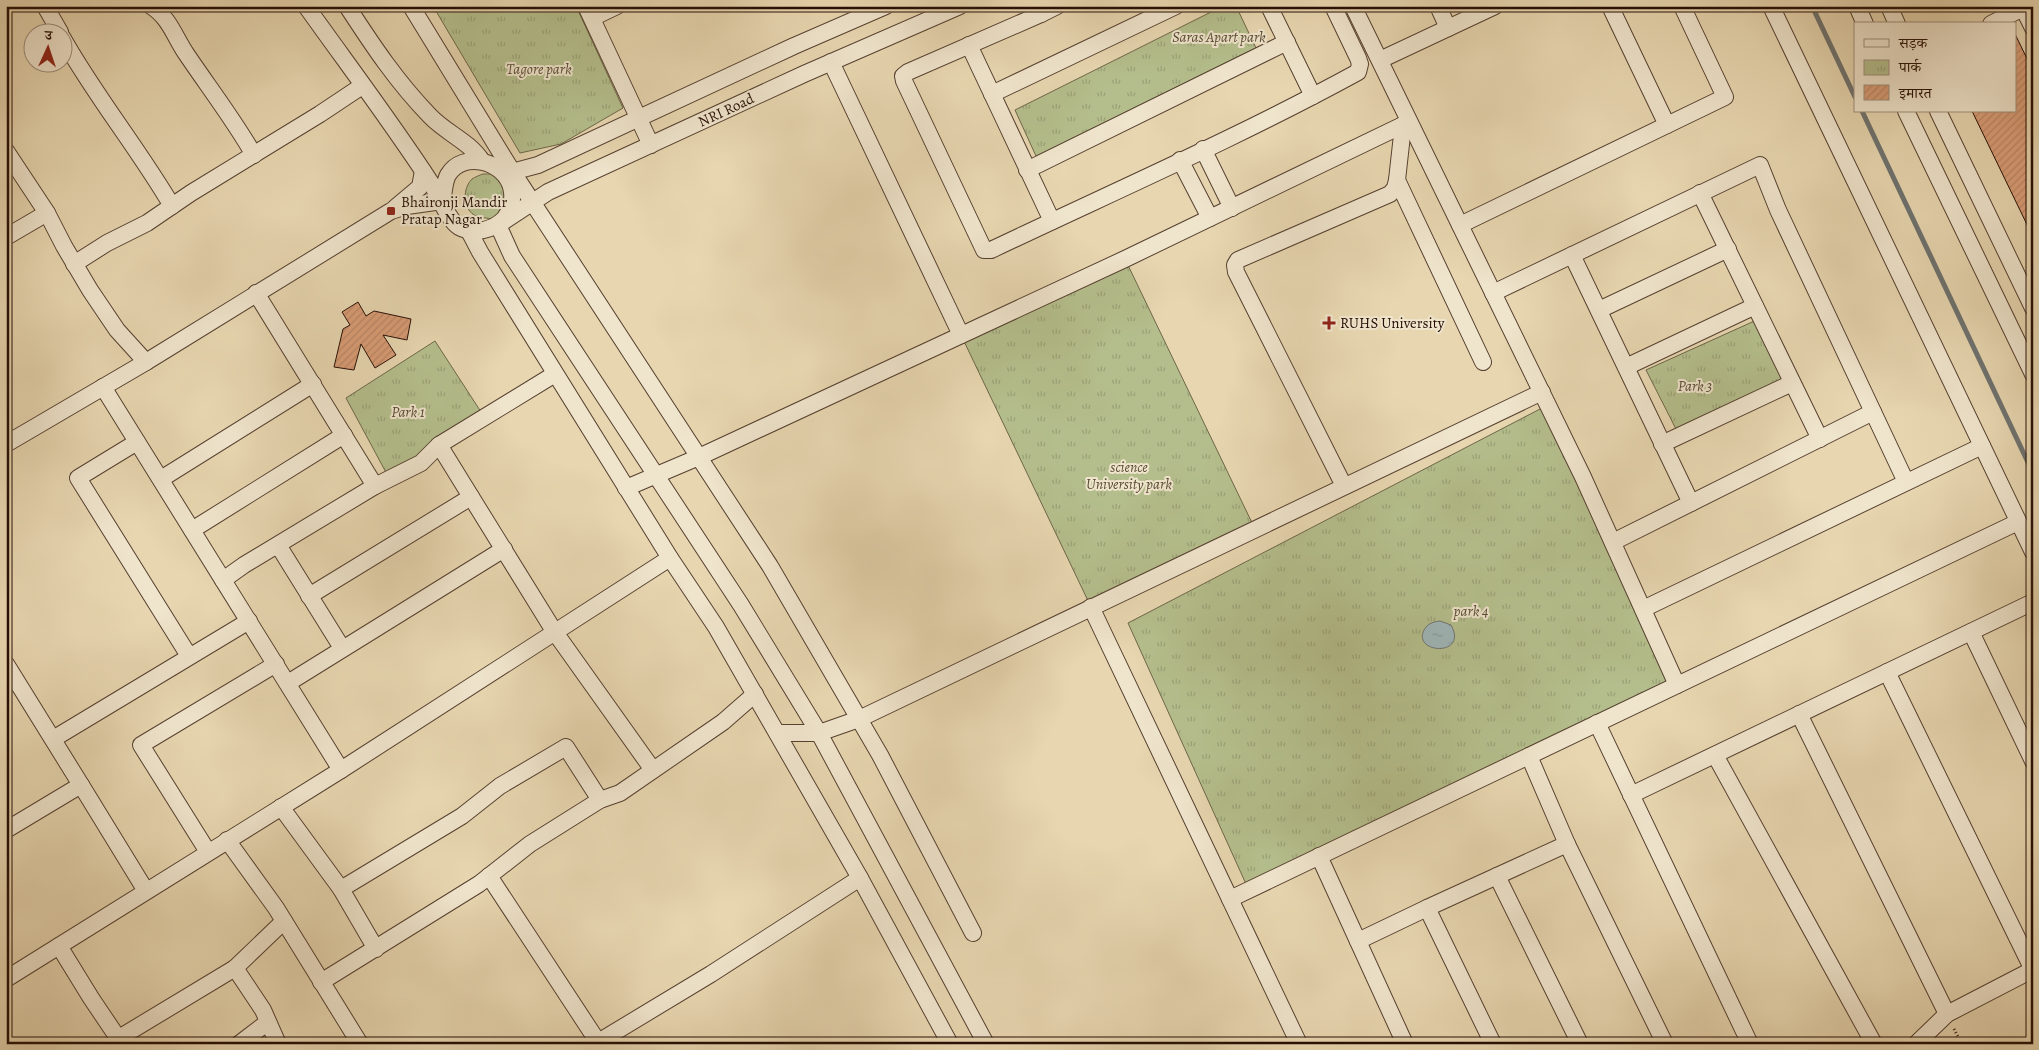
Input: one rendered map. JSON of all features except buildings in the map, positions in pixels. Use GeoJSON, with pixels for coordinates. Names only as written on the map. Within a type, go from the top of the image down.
{"type":"FeatureCollection","features":[{"type":"Feature","properties":{"kind":"street"},"geometry":{"type":"LineString","coordinates":[[45,6],[54,22]]}},
{"type":"Feature","properties":{"kind":"street"},"geometry":{"type":"LineString","coordinates":[[151,6],[162,13],[186,54],[233,119],[254,155]]}},
{"type":"Feature","properties":{"kind":"street"},"geometry":{"type":"LineString","coordinates":[[306,6],[422,171],[442,201],[451,221],[460,228],[477,232],[498,225],[508,214],[512,200],[508,173],[482,161],[469,161],[457,166],[447,176],[442,201]]}},
{"type":"Feature","properties":{"kind":"street"},"geometry":{"type":"LineString","coordinates":[[347,6],[395,77],[432,118],[477,153],[482,161]]}},
{"type":"Feature","properties":{"kind":"street"},"geometry":{"type":"LineString","coordinates":[[411,6],[508,173],[533,202],[770,566],[880,755],[973,933]]}},
{"type":"Feature","properties":{"kind":"street"},"geometry":{"type":"LineString","coordinates":[[617,6],[589,12],[651,145]]}},
{"type":"Feature","properties":{"kind":"street","name":"NRI Road"},"geometry":{"type":"LineString","coordinates":[[508,173],[538,165],[794,46],[886,6]]}},
{"type":"Feature","properties":{"kind":"street","name":"NRI Road"},"geometry":{"type":"LineString","coordinates":[[498,225],[548,192],[832,62],[960,6]]}},
{"type":"Feature","properties":{"kind":"street"},"geometry":{"type":"LineString","coordinates":[[1057,6],[1039,10],[903,76],[912,99],[984,250],[991,250],[1052,222],[1313,96],[1358,72],[1360,64],[1334,6]]}},
{"type":"Feature","properties":{"kind":"street"},"geometry":{"type":"LineString","coordinates":[[992,94],[1176,6]]}},
{"type":"Feature","properties":{"kind":"street"},"geometry":{"type":"LineString","coordinates":[[1269,6],[1313,96]]}},
{"type":"Feature","properties":{"kind":"street"},"geometry":{"type":"LineString","coordinates":[[1353,6],[1380,60],[1406,124],[1460,225],[1542,392],[1613,542],[1677,685]]}},
{"type":"Feature","properties":{"kind":"street"},"geometry":{"type":"LineString","coordinates":[[1438,6],[1448,28]]}},
{"type":"Feature","properties":{"kind":"street"},"geometry":{"type":"LineString","coordinates":[[1380,60],[1495,6]]}},
{"type":"Feature","properties":{"kind":"street"},"geometry":{"type":"LineString","coordinates":[[1610,6],[1667,125]]}},
{"type":"Feature","properties":{"kind":"street"},"geometry":{"type":"LineString","coordinates":[[1460,225],[1725,97],[1682,6]]}},
{"type":"Feature","properties":{"kind":"street"},"geometry":{"type":"LineString","coordinates":[[1771,6],[2033,552]]}},
{"type":"Feature","properties":{"kind":"street"},"geometry":{"type":"LineString","coordinates":[[1857,6],[1864,22]]}},
{"type":"Feature","properties":{"kind":"street"},"geometry":{"type":"LineString","coordinates":[[1889,6],[1896,22]]}},
{"type":"Feature","properties":{"kind":"street"},"geometry":{"type":"LineString","coordinates":[[1996,22],[2029,7],[2033,28]]}},
{"type":"Feature","properties":{"kind":"street"},"geometry":{"type":"LineString","coordinates":[[1028,170],[1287,42]]}},
{"type":"Feature","properties":{"kind":"street"},"geometry":{"type":"LineString","coordinates":[[970,45],[1052,222]]}},
{"type":"Feature","properties":{"kind":"street"},"geometry":{"type":"LineString","coordinates":[[72,54],[107,109],[148,164],[172,206]]}},
{"type":"Feature","properties":{"kind":"street"},"geometry":{"type":"LineString","coordinates":[[832,62],[961,335]]}},
{"type":"Feature","properties":{"kind":"street"},"geometry":{"type":"LineString","coordinates":[[74,264],[107,243],[148,223],[362,86]]}},
{"type":"Feature","properties":{"kind":"street"},"geometry":{"type":"LineString","coordinates":[[1906,112],[2033,374]]}},
{"type":"Feature","properties":{"kind":"street"},"geometry":{"type":"LineString","coordinates":[[1938,112],[2033,308]]}},
{"type":"Feature","properties":{"kind":"street"},"geometry":{"type":"LineString","coordinates":[[1344,486],[1236,272],[1235,265],[1238,260],[1390,194],[1398,180],[1406,124]]}},
{"type":"Feature","properties":{"kind":"street"},"geometry":{"type":"LineString","coordinates":[[626,488],[699,457],[961,335],[1406,124]]}},
{"type":"Feature","properties":{"kind":"street"},"geometry":{"type":"LineString","coordinates":[[1204,149],[1232,208]]}},
{"type":"Feature","properties":{"kind":"street"},"geometry":{"type":"LineString","coordinates":[[6,151],[47,213],[74,264],[117,330],[146,362]]}},
{"type":"Feature","properties":{"kind":"street"},"geometry":{"type":"LineString","coordinates":[[1180,160],[1210,218]]}},
{"type":"Feature","properties":{"kind":"street"},"geometry":{"type":"LineString","coordinates":[[1493,293],[1760,165],[1778,210],[1906,482]]}},
{"type":"Feature","properties":{"kind":"street"},"geometry":{"type":"LineString","coordinates":[[6,444],[146,362],[391,211],[420,187],[422,171]]}},
{"type":"Feature","properties":{"kind":"street"},"geometry":{"type":"LineString","coordinates":[[1398,180],[1483,362]]}},
{"type":"Feature","properties":{"kind":"street"},"geometry":{"type":"LineString","coordinates":[[1700,193],[1820,439]]}},
{"type":"Feature","properties":{"kind":"street"},"geometry":{"type":"LineString","coordinates":[[391,211],[407,206],[442,201]]}},
{"type":"Feature","properties":{"kind":"street"},"geometry":{"type":"LineString","coordinates":[[6,237],[47,213]]}},
{"type":"Feature","properties":{"kind":"street"},"geometry":{"type":"LineString","coordinates":[[498,225],[512,256],[741,605],[819,733],[986,1044]]}},
{"type":"Feature","properties":{"kind":"street"},"geometry":{"type":"LineString","coordinates":[[469,231],[480,252],[626,488],[716,627],[860,878],[950,1044]]}},
{"type":"Feature","properties":{"kind":"street"},"geometry":{"type":"LineString","coordinates":[[1599,310],[1728,249]]}},
{"type":"Feature","properties":{"kind":"street"},"geometry":{"type":"LineString","coordinates":[[1572,255],[1691,503]]}},
{"type":"Feature","properties":{"kind":"street"},"geometry":{"type":"LineString","coordinates":[[256,293],[375,486]]}},
{"type":"Feature","properties":{"kind":"street"},"geometry":{"type":"LineString","coordinates":[[1626,367],[1755,306]]}},
{"type":"Feature","properties":{"kind":"street"},"geometry":{"type":"LineString","coordinates":[[223,580],[375,486],[421,463],[439,445],[555,374]]}},
{"type":"Feature","properties":{"kind":"street"},"geometry":{"type":"LineString","coordinates":[[1662,444],[1792,382]]}},
{"type":"Feature","properties":{"kind":"street"},"geometry":{"type":"LineString","coordinates":[[160,479],[312,384]]}},
{"type":"Feature","properties":{"kind":"street"},"geometry":{"type":"LineString","coordinates":[[103,387],[341,770]]}},
{"type":"Feature","properties":{"kind":"street"},"geometry":{"type":"LineString","coordinates":[[777,733],[819,733],[859,719],[1542,392]]}},
{"type":"Feature","properties":{"kind":"street"},"geometry":{"type":"LineString","coordinates":[[1613,542],[1873,412]]}},
{"type":"Feature","properties":{"kind":"street"},"geometry":{"type":"LineString","coordinates":[[192,530],[344,435]]}},
{"type":"Feature","properties":{"kind":"street"},"geometry":{"type":"LineString","coordinates":[[137,442],[78,478],[189,656]]}},
{"type":"Feature","properties":{"kind":"street"},"geometry":{"type":"LineString","coordinates":[[439,445],[554,631],[653,770]]}},
{"type":"Feature","properties":{"kind":"street"},"geometry":{"type":"LineString","coordinates":[[1643,609],[1982,446]]}},
{"type":"Feature","properties":{"kind":"street"},"geometry":{"type":"LineString","coordinates":[[309,596],[472,497]]}},
{"type":"Feature","properties":{"kind":"street"},"geometry":{"type":"LineString","coordinates":[[1230,899],[2018,522]]}},
{"type":"Feature","properties":{"kind":"street"},"geometry":{"type":"LineString","coordinates":[[278,545],[342,648]]}},
{"type":"Feature","properties":{"kind":"street"},"geometry":{"type":"LineString","coordinates":[[288,683],[504,549]]}},
{"type":"Feature","properties":{"kind":"street"},"geometry":{"type":"LineString","coordinates":[[6,979],[341,770],[670,558]]}},
{"type":"Feature","properties":{"kind":"street"},"geometry":{"type":"LineString","coordinates":[[1631,795],[2033,602]]}},
{"type":"Feature","properties":{"kind":"street"},"geometry":{"type":"LineString","coordinates":[[1092,608],[1299,1044]]}},
{"type":"Feature","properties":{"kind":"street"},"geometry":{"type":"LineString","coordinates":[[53,738],[249,621]]}},
{"type":"Feature","properties":{"kind":"street"},"geometry":{"type":"LineString","coordinates":[[1971,632],[2033,761]]}},
{"type":"Feature","properties":{"kind":"street"},"geometry":{"type":"LineString","coordinates":[[6,664],[146,891]]}},
{"type":"Feature","properties":{"kind":"street"},"geometry":{"type":"LineString","coordinates":[[208,852],[141,745],[276,664]]}},
{"type":"Feature","properties":{"kind":"street"},"geometry":{"type":"LineString","coordinates":[[1887,672],[2032,970],[1947,1014],[1916,1044]]}},
{"type":"Feature","properties":{"kind":"street"},"geometry":{"type":"LineString","coordinates":[[321,982],[489,876],[530,844],[600,800],[620,793],[723,722],[755,694]]}},
{"type":"Feature","properties":{"kind":"street"},"geometry":{"type":"LineString","coordinates":[[1799,714],[1947,1014]]}},
{"type":"Feature","properties":{"kind":"street"},"geometry":{"type":"LineString","coordinates":[[1596,723],[1750,1044]]}},
{"type":"Feature","properties":{"kind":"street"},"geometry":{"type":"LineString","coordinates":[[342,889],[462,816],[500,786],[566,747],[600,800]]}},
{"type":"Feature","properties":{"kind":"street"},"geometry":{"type":"LineString","coordinates":[[1715,755],[1874,1044]]}},
{"type":"Feature","properties":{"kind":"street"},"geometry":{"type":"LineString","coordinates":[[1529,756],[1567,844],[1665,1044]]}},
{"type":"Feature","properties":{"kind":"street"},"geometry":{"type":"LineString","coordinates":[[6,830],[81,785]]}},
{"type":"Feature","properties":{"kind":"street"},"geometry":{"type":"LineString","coordinates":[[282,806],[342,889],[376,949]]}},
{"type":"Feature","properties":{"kind":"street"},"geometry":{"type":"LineString","coordinates":[[227,840],[284,921],[360,1044]]}},
{"type":"Feature","properties":{"kind":"street"},"geometry":{"type":"LineString","coordinates":[[1358,942],[1426,908],[1567,844]]}},
{"type":"Feature","properties":{"kind":"street"},"geometry":{"type":"LineString","coordinates":[[1319,856],[1406,1044]]}},
{"type":"Feature","properties":{"kind":"street"},"geometry":{"type":"LineString","coordinates":[[489,876],[597,1043],[711,974],[860,878]]}},
{"type":"Feature","properties":{"kind":"street"},"geometry":{"type":"LineString","coordinates":[[1497,876],[1580,1044]]}},
{"type":"Feature","properties":{"kind":"street"},"geometry":{"type":"LineString","coordinates":[[1426,908],[1493,1044]]}},
{"type":"Feature","properties":{"kind":"street"},"geometry":{"type":"LineString","coordinates":[[59,946],[120,1041],[235,968],[284,921]]}},
{"type":"Feature","properties":{"kind":"street"},"geometry":{"type":"LineString","coordinates":[[235,968],[263,1010],[278,1044]]}},
{"type":"Feature","properties":{"kind":"street"},"geometry":{"type":"LineString","coordinates":[[239,1044],[268,1022]]}},
{"type":"Feature","properties":{"kind":"green space","name":"Tagore park"},"geometry":{"type":"Polygon","coordinates":[[[433,6],[576,6],[623,108],[561,144],[520,153],[433,6]]]}},
{"type":"Feature","properties":{"kind":"green space","name":"Saras Apart park"},"geometry":{"type":"Polygon","coordinates":[[[1223,6],[1236,6],[1256,48],[1036,156],[1015,110],[1223,6]]]}},
{"type":"Feature","properties":{"kind":"green space"},"geometry":{"type":"Polygon","coordinates":[[[483,174],[492,174],[502,180],[508,207],[493,219],[474,215],[467,207],[465,197],[467,187],[472,179],[483,174]]]}},
{"type":"Feature","properties":{"kind":"green space","name":"science University park"},"geometry":{"type":"Polygon","coordinates":[[[1125,259],[1255,529],[1091,607],[961,335],[1125,259]]]}},
{"type":"Feature","properties":{"kind":"green space","name":"Park 3"},"geometry":{"type":"Polygon","coordinates":[[[1761,318],[1788,382],[1678,433],[1646,370],[1761,318]]]}},
{"type":"Feature","properties":{"kind":"green space","name":"Park 1"},"geometry":{"type":"Polygon","coordinates":[[[435,341],[483,415],[389,478],[346,398],[435,341]]]}},
{"type":"Feature","properties":{"kind":"green space","name":"park 4"},"geometry":{"type":"Polygon","coordinates":[[[1542,408],[1669,680],[1246,884],[1128,623],[1542,408]]]}},
{"type":"Feature","properties":{"kind":"water"},"geometry":{"type":"Polygon","coordinates":[[[1440,621],[1451,625],[1455,635],[1453,643],[1440,649],[1426,644],[1422,638],[1427,626],[1440,621]]]}},
{"type":"Feature","properties":{"kind":"waterway"},"geometry":{"type":"LineString","coordinates":[[1812,6],[1854,95]]}},
{"type":"Feature","properties":{"kind":"waterway"},"geometry":{"type":"LineString","coordinates":[[1862,112],[2033,473]]}},
{"type":"Feature","properties":{"kind":"place","name":"Bhaironji Mandir Pratap Nagar"},"geometry":{"type":"Point","coordinates":[391,211]}},
{"type":"Feature","properties":{"kind":"place","name":"RUHS University"},"geometry":{"type":"Point","coordinates":[1329,323]}}]}
